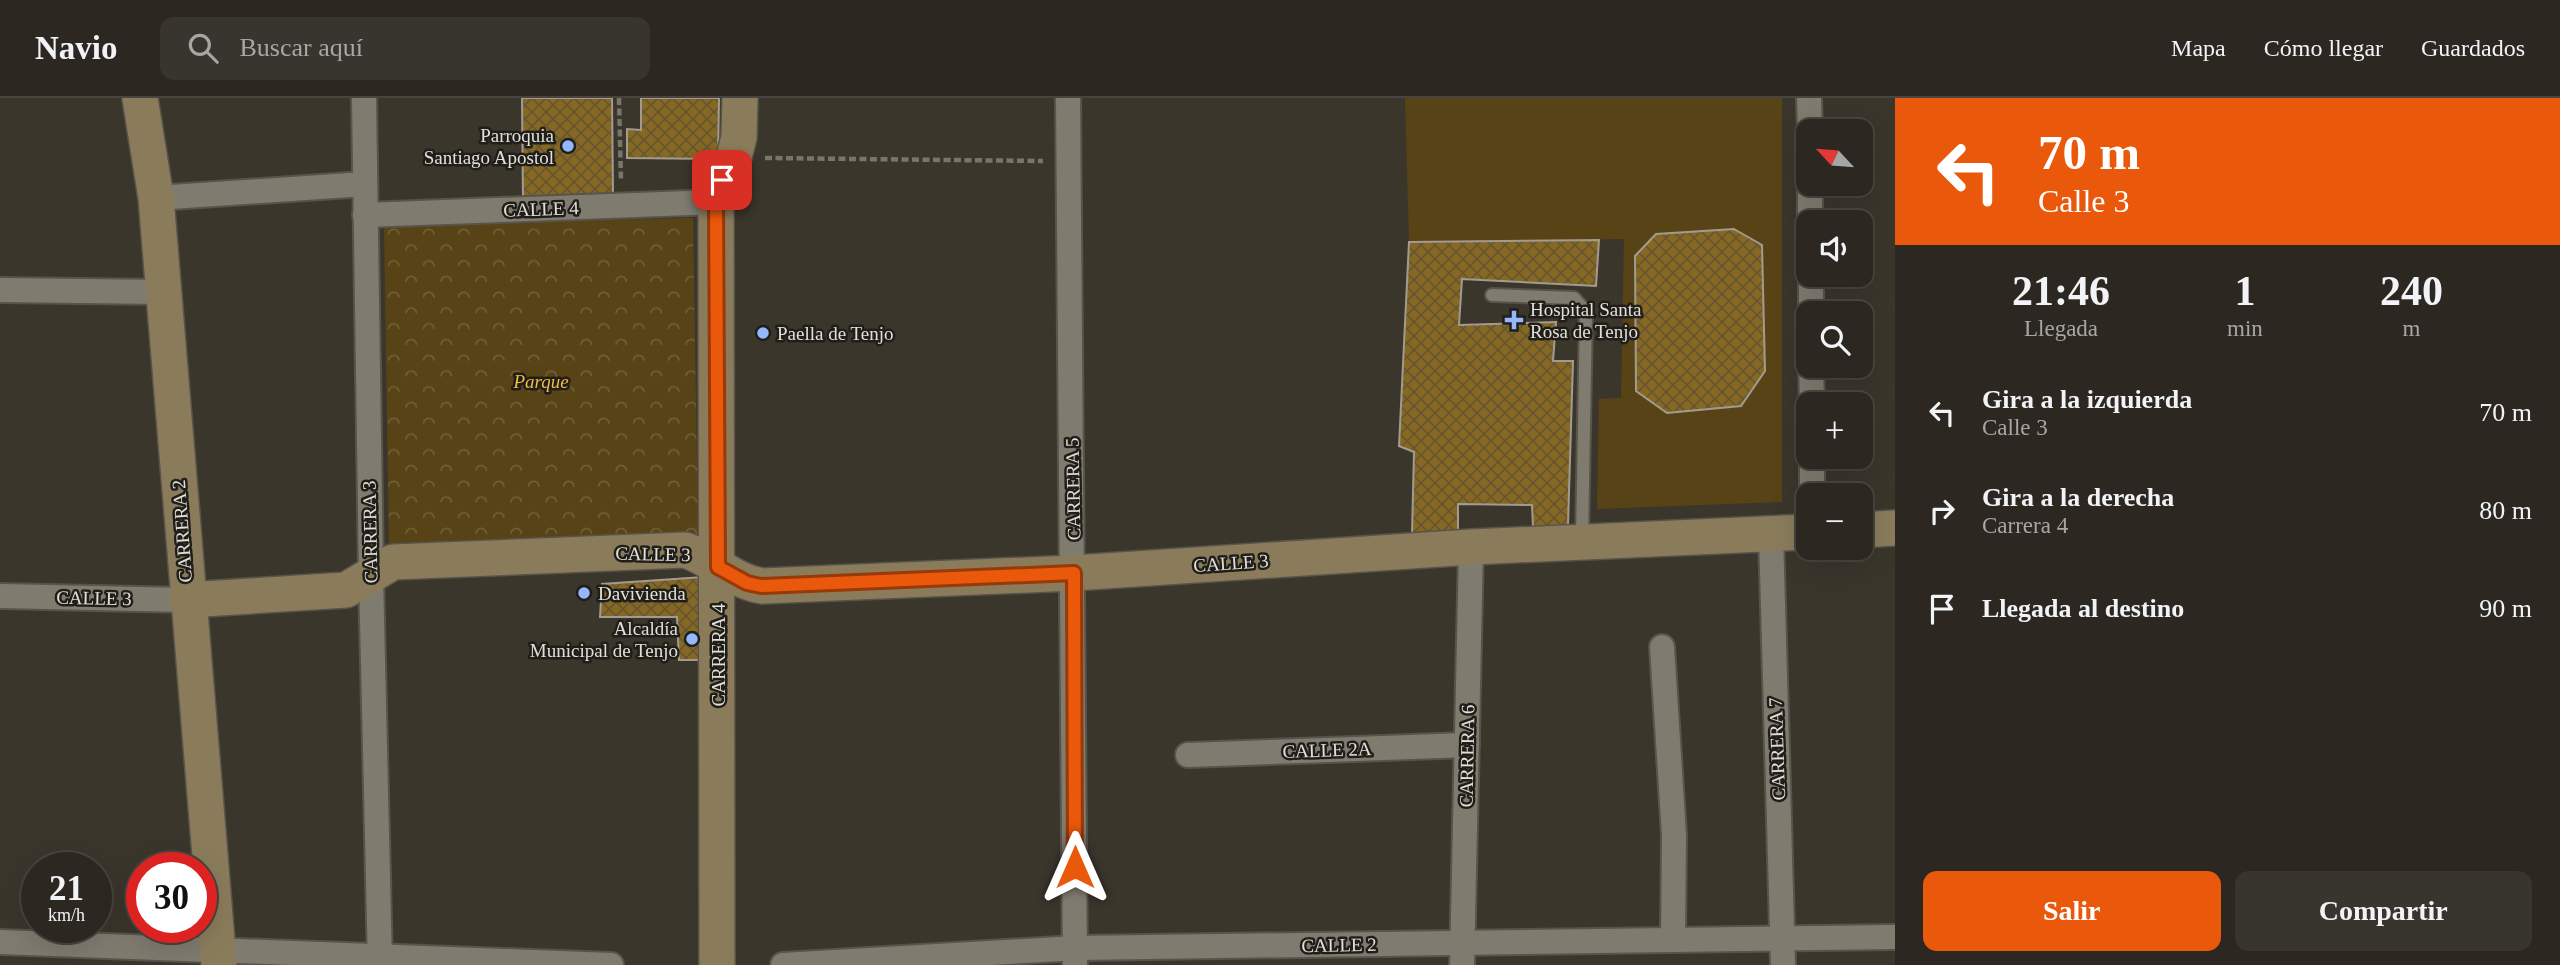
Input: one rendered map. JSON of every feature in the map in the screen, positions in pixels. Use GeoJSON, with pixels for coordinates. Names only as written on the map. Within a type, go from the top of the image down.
{"type":"FeatureCollection","features":[{"type":"Feature","properties":{"kind":"main road","name":"CARRERA 2"},"geometry":{"type":"LineString","coordinates":[[140,98],[156,198],[218,958]]}},
{"type":"Feature","properties":{"kind":"main road","name":"CARRERA 4"},"geometry":{"type":"LineString","coordinates":[[717,965],[716,202],[722,180],[734,158],[739,137],[740,98]]}},
{"type":"Feature","properties":{"kind":"main road"},"geometry":{"type":"LineString","coordinates":[[1873,529],[1895,528]]}},
{"type":"Feature","properties":{"kind":"main road","name":"CALLE 3"},"geometry":{"type":"LineString","coordinates":[[187,600],[346,590],[393,562],[685,550],[704,556],[747,583],[761,586],[1074,573],[1471,547],[1796,533]]}},
{"type":"Feature","properties":{"kind":"street","name":"CARRERA 3"},"geometry":{"type":"LineString","coordinates":[[364,98],[380,961]]}},
{"type":"Feature","properties":{"kind":"street","name":"CARRERA 5"},"geometry":{"type":"LineString","coordinates":[[1068,98],[1074,573],[1075,956]]}},
{"type":"Feature","properties":{"kind":"street"},"geometry":{"type":"LineString","coordinates":[[1809,98],[1810,119]]}},
{"type":"Feature","properties":{"kind":"street"},"geometry":{"type":"LineString","coordinates":[[156,198],[365,184]]}},
{"type":"Feature","properties":{"kind":"street","name":"CALLE 4"},"geometry":{"type":"LineString","coordinates":[[365,215],[716,202]]}},
{"type":"Feature","properties":{"kind":"street"},"geometry":{"type":"LineString","coordinates":[[0,290],[163,292]]}},
{"type":"Feature","properties":{"kind":"street","name":"CARRERA 7"},"geometry":{"type":"LineString","coordinates":[[1771,534],[1783,965]]}},
{"type":"Feature","properties":{"kind":"street","name":"CARRERA 6"},"geometry":{"type":"LineString","coordinates":[[1462,955],[1471,547]]}},
{"type":"Feature","properties":{"kind":"street","name":"CALLE 3"},"geometry":{"type":"LineString","coordinates":[[0,596],[187,600]]}},
{"type":"Feature","properties":{"kind":"street"},"geometry":{"type":"LineString","coordinates":[[1662,647],[1674,835],[1673,940]]}},
{"type":"Feature","properties":{"kind":"street","name":"CALLE 2A"},"geometry":{"type":"LineString","coordinates":[[1188,754],[1467,745]]}},
{"type":"Feature","properties":{"kind":"street","name":"CALLE 2"},"geometry":{"type":"LineString","coordinates":[[783,965],[1075,956],[1462,955],[1673,940],[1895,937]]}},
{"type":"Feature","properties":{"kind":"street"},"geometry":{"type":"LineString","coordinates":[[0,942],[218,958],[611,965]]}},
{"type":"Feature","properties":{"kind":"lane"},"geometry":{"type":"LineString","coordinates":[[1492,295],[1574,298],[1586,312],[1582,543]]}},
{"type":"Feature","properties":{"kind":"path"},"geometry":{"type":"LineString","coordinates":[[619,98],[621,206]]}},
{"type":"Feature","properties":{"kind":"path"},"geometry":{"type":"LineString","coordinates":[[734,158],[1069,162]]}},
{"type":"Feature","properties":{"kind":"green space"},"geometry":{"type":"Polygon","coordinates":[[[1405,98],[1782,98],[1782,502],[1597,509],[1599,399],[1621,398],[1624,239],[1409,242],[1405,98]]]}},
{"type":"Feature","properties":{"kind":"green space","name":"Parque"},"geometry":{"type":"Polygon","coordinates":[[[693,218],[698,536],[389,543],[384,225],[693,218]]]}},
{"type":"Feature","properties":{"kind":"building","name":"Parroquia Santiago Apostol"},"geometry":{"type":"Polygon","coordinates":[[[522,98],[612,98],[613,194],[523,201],[522,98]]]}},
{"type":"Feature","properties":{"kind":"building"},"geometry":{"type":"Polygon","coordinates":[[[641,98],[719,98],[718,159],[627,158],[627,129],[641,130],[641,98]]]}},
{"type":"Feature","properties":{"kind":"building"},"geometry":{"type":"Polygon","coordinates":[[[1734,229],[1762,245],[1765,371],[1741,406],[1667,413],[1636,391],[1635,256],[1656,234],[1734,229]]]}},
{"type":"Feature","properties":{"kind":"building","name":"Hospital Santa Rosa de Tenjo"},"geometry":{"type":"Polygon","coordinates":[[[1599,240],[1596,286],[1462,279],[1459,325],[1556,322],[1553,361],[1573,361],[1568,525],[1533,527],[1532,505],[1458,504],[1458,531],[1412,534],[1414,452],[1399,446],[1409,242],[1599,240]]]}},
{"type":"Feature","properties":{"kind":"building","name":"Alcaldía Municipal de Tenjo"},"geometry":{"type":"Polygon","coordinates":[[[703,577],[707,660],[679,660],[677,617],[600,617],[602,584],[703,577]]]}},
{"type":"Feature","properties":{"kind":"place","name":"Parroquia Santiago Apostol"},"geometry":{"type":"Point","coordinates":[568,146]}},
{"type":"Feature","properties":{"kind":"place","name":"Hospital Santa Rosa de Tenjo"},"geometry":{"type":"Point","coordinates":[1514,320]}},
{"type":"Feature","properties":{"kind":"place","name":"Paella de Tenjo"},"geometry":{"type":"Point","coordinates":[763,333]}},
{"type":"Feature","properties":{"kind":"place","name":"Davivienda"},"geometry":{"type":"Point","coordinates":[584,593]}},
{"type":"Feature","properties":{"kind":"place","name":"Alcaldía Municipal de Tenjo"},"geometry":{"type":"Point","coordinates":[692,639]}},
{"type":"Feature","properties":{"kind":"route"},"geometry":{"type":"LineString","coordinates":[[722,180],[716,202],[718,567],[747,583],[761,586],[1074,573],[1075,867]]}}]}
